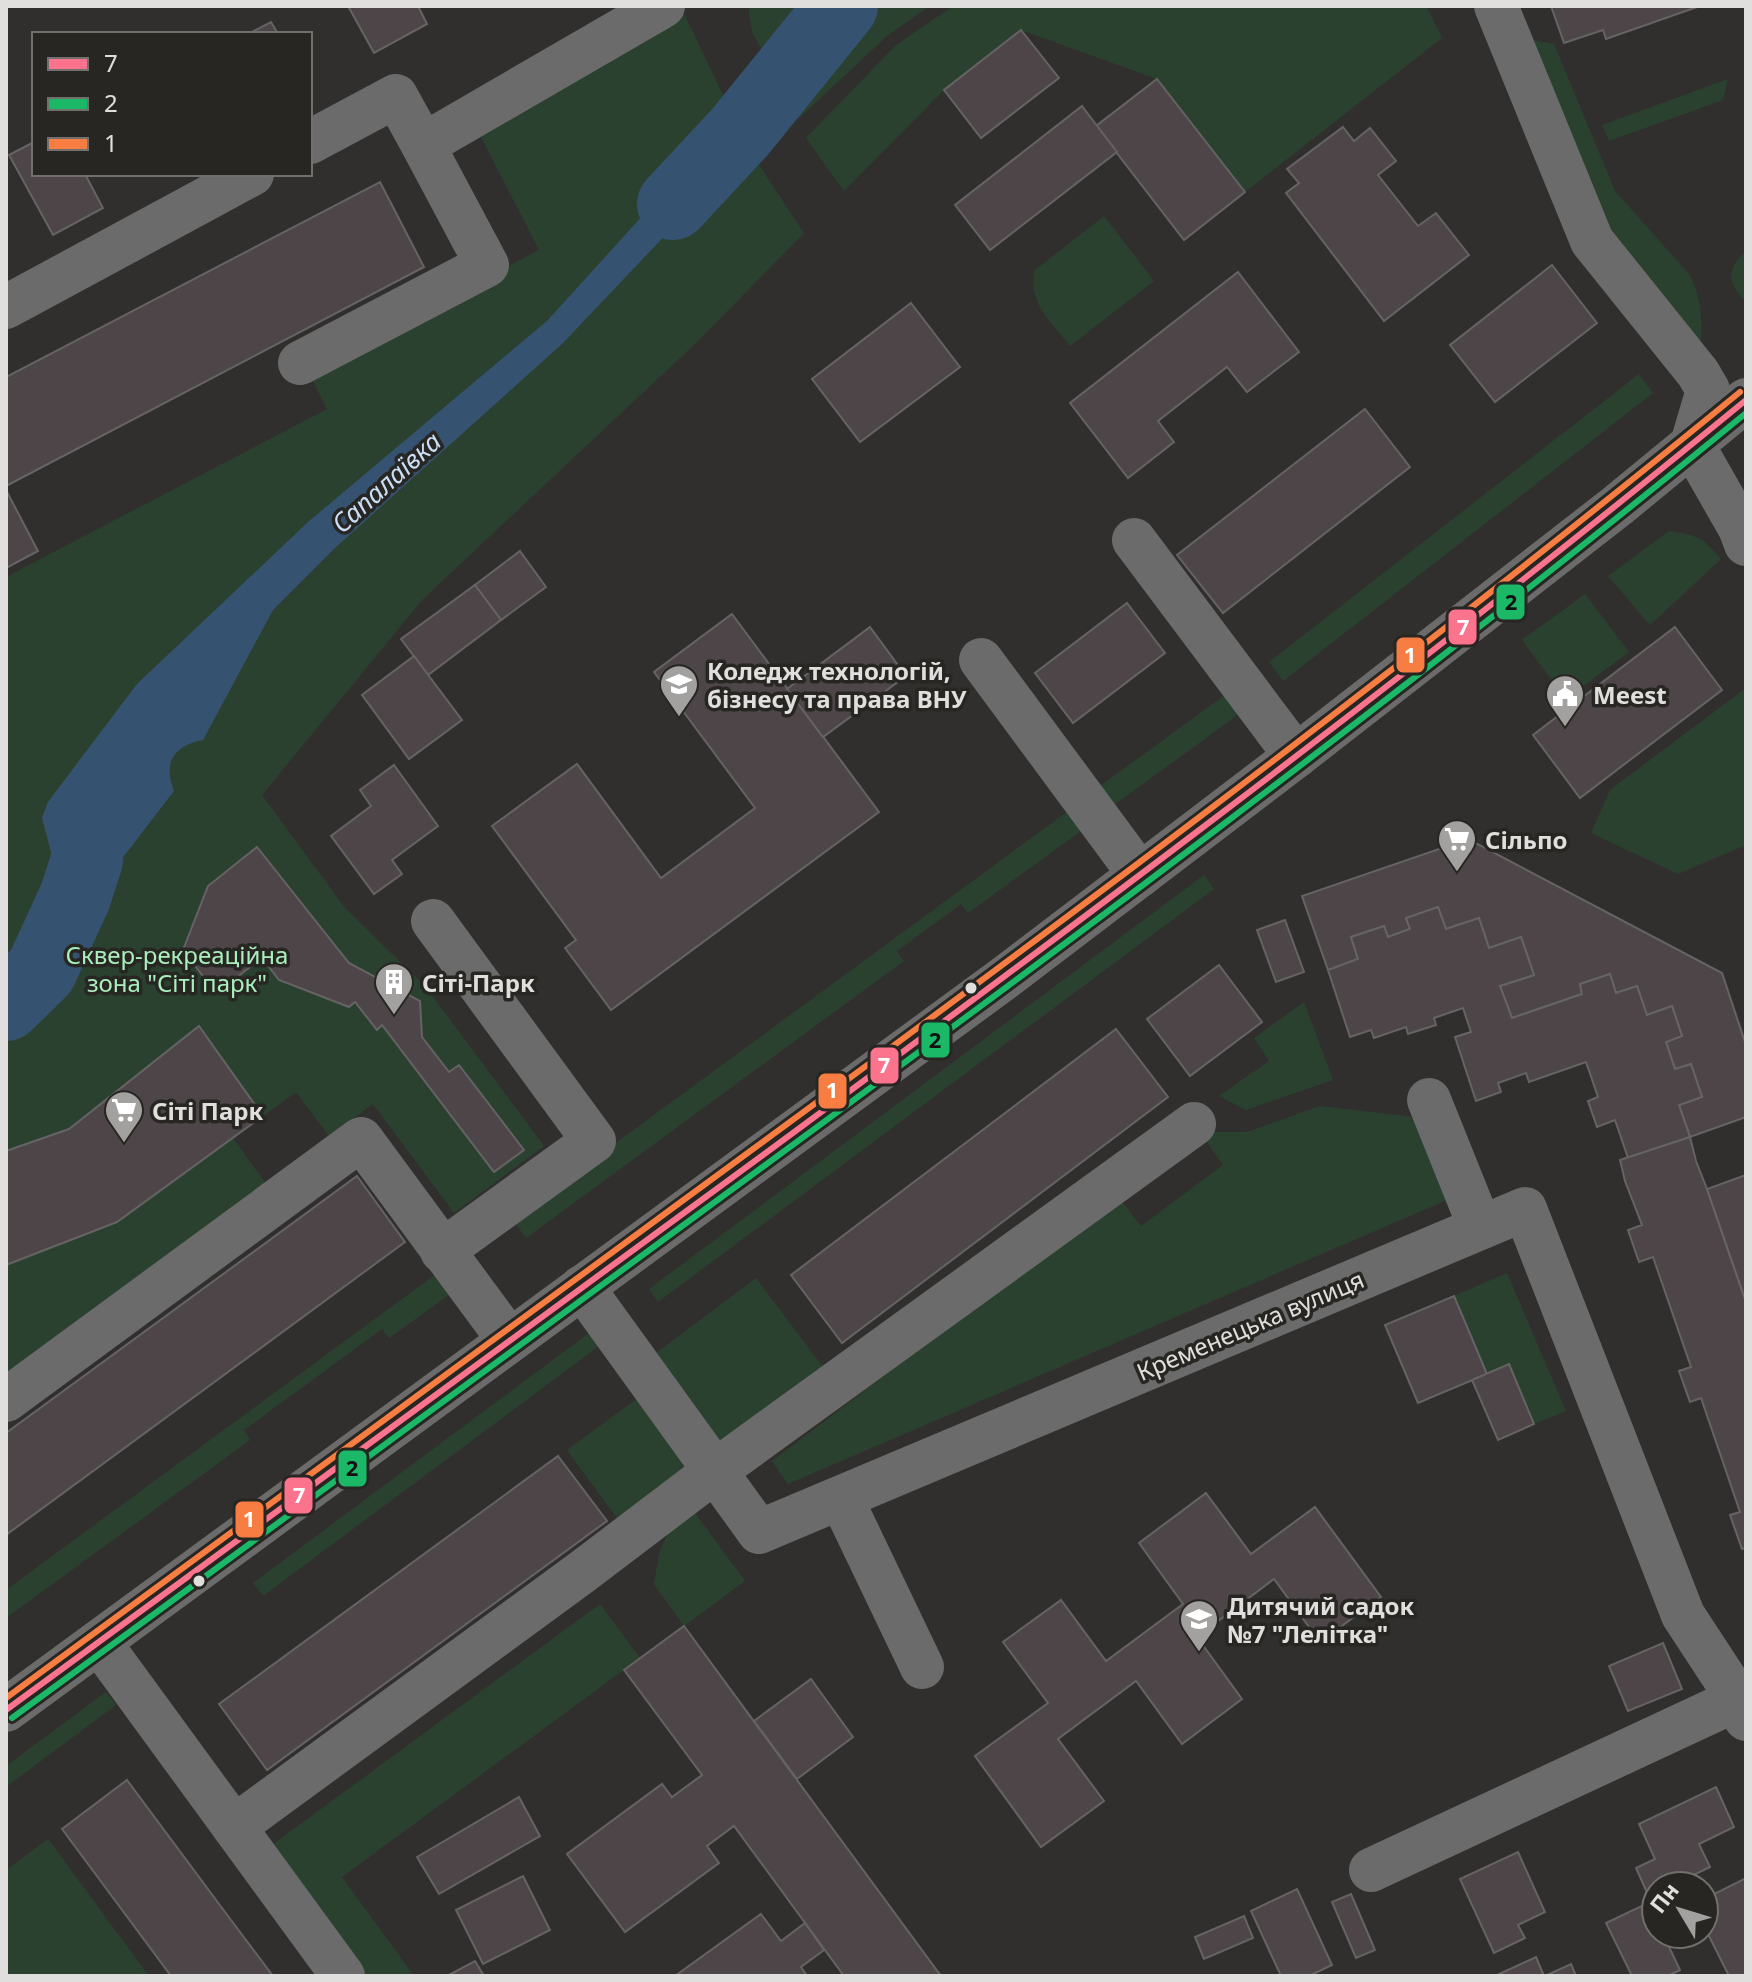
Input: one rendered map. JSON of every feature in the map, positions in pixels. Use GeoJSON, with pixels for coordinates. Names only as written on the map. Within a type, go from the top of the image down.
{"type":"FeatureCollection","features":[{"type":"Feature","properties":{"kind":"street"},"geometry":{"type":"LineString","coordinates":[[423,145],[663,6]]}},
{"type":"Feature","properties":{"kind":"street"},"geometry":{"type":"LineString","coordinates":[[1496,6],[1592,241],[1698,373],[1708,390],[1692,444],[1746,544]]}},
{"type":"Feature","properties":{"kind":"street"},"geometry":{"type":"LineString","coordinates":[[300,363],[487,265],[396,96],[312,141]]}},
{"type":"Feature","properties":{"kind":"street"},"geometry":{"type":"LineString","coordinates":[[6,307],[248,176]]}},
{"type":"Feature","properties":{"kind":"street"},"geometry":{"type":"LineString","coordinates":[[6,1710],[1003,979],[1617,506],[1746,400]]}},
{"type":"Feature","properties":{"kind":"street"},"geometry":{"type":"LineString","coordinates":[[1134,540],[1296,756]]}},
{"type":"Feature","properties":{"kind":"street"},"geometry":{"type":"LineString","coordinates":[[981,660],[1140,875]]}},
{"type":"Feature","properties":{"kind":"street"},"geometry":{"type":"LineString","coordinates":[[433,921],[594,1141],[442,1251]]}},
{"type":"Feature","properties":{"kind":"street"},"geometry":{"type":"LineString","coordinates":[[1429,1100],[1480,1227]]}},
{"type":"Feature","properties":{"kind":"street"},"geometry":{"type":"LineString","coordinates":[[234,1827],[715,1471],[1194,1124]]}},
{"type":"Feature","properties":{"kind":"street"},"geometry":{"type":"LineString","coordinates":[[6,1400],[361,1139],[509,1340]]}},
{"type":"Feature","properties":{"kind":"street","name":"Кременецька вулиця"},"geometry":{"type":"LineString","coordinates":[[582,1287],[759,1532],[1525,1209],[1683,1615],[1742,1709],[1371,1870]]}},
{"type":"Feature","properties":{"kind":"street"},"geometry":{"type":"LineString","coordinates":[[841,1498],[922,1667]]}},
{"type":"Feature","properties":{"kind":"street"},"geometry":{"type":"LineString","coordinates":[[99,1642],[343,1976]]}},
{"type":"Feature","properties":{"kind":"green space"},"geometry":{"type":"Polygon","coordinates":[[[748,6],[826,6],[769,63],[752,32],[748,6]]]}},
{"type":"Feature","properties":{"kind":"green space"},"geometry":{"type":"Polygon","coordinates":[[[863,6],[930,6],[888,35],[798,119],[784,94],[831,32],[863,6]]]}},
{"type":"Feature","properties":{"kind":"green space"},"geometry":{"type":"Polygon","coordinates":[[[953,6],[1426,6],[1442,38],[1245,192],[1157,79],[1021,30],[944,90],[844,191],[806,138],[896,45],[953,6]]]}},
{"type":"Feature","properties":{"kind":"green space","name":"Сквер-рекреаційна зона \"Сіті парк\""},"geometry":{"type":"Polygon","coordinates":[[[684,13],[748,148],[804,233],[696,343],[423,599],[262,795],[345,908],[425,986],[544,1146],[454,1213],[373,1104],[329,1136],[296,1092],[233,1138],[266,1184],[6,1375],[6,577],[327,409],[308,371],[539,250],[481,137],[684,13]]]}},
{"type":"Feature","properties":{"kind":"green space"},"geometry":{"type":"Polygon","coordinates":[[[1526,39],[1554,44],[1615,191],[1689,274],[1700,304],[1700,357],[1601,233],[1526,39]]]}},
{"type":"Feature","properties":{"kind":"green space"},"geometry":{"type":"Polygon","coordinates":[[[1728,79],[1723,100],[1609,141],[1602,125],[1728,79]]]}},
{"type":"Feature","properties":{"kind":"green space"},"geometry":{"type":"Polygon","coordinates":[[[1104,216],[1154,281],[1070,346],[1038,303],[1033,283],[1034,271],[1104,216]]]}},
{"type":"Feature","properties":{"kind":"green space"},"geometry":{"type":"Polygon","coordinates":[[[1746,251],[1746,303],[1735,289],[1731,277],[1735,264],[1746,251]]]}},
{"type":"Feature","properties":{"kind":"green space"},"geometry":{"type":"Polygon","coordinates":[[[1639,374],[1653,393],[1283,681],[1269,662],[1639,374]]]}},
{"type":"Feature","properties":{"kind":"green space"},"geometry":{"type":"Polygon","coordinates":[[[1669,531],[1698,538],[1721,559],[1650,625],[1608,576],[1669,531]]]}},
{"type":"Feature","properties":{"kind":"green space"},"geometry":{"type":"Polygon","coordinates":[[[1585,594],[1629,652],[1566,699],[1522,640],[1585,594]]]}},
{"type":"Feature","properties":{"kind":"green space"},"geometry":{"type":"Polygon","coordinates":[[[1746,688],[1746,845],[1678,874],[1591,833],[1610,790],[1746,688]]]}},
{"type":"Feature","properties":{"kind":"green space"},"geometry":{"type":"Polygon","coordinates":[[[1225,695],[1239,714],[1114,805],[1100,786],[1225,695]]]}},
{"type":"Feature","properties":{"kind":"green space"},"geometry":{"type":"Polygon","coordinates":[[[1071,809],[1085,828],[968,913],[961,904],[897,951],[904,961],[526,1238],[512,1219],[1071,809]]]}},
{"type":"Feature","properties":{"kind":"green space"},"geometry":{"type":"Polygon","coordinates":[[[1204,875],[1214,889],[658,1302],[649,1289],[1204,875]]]}},
{"type":"Feature","properties":{"kind":"green space"},"geometry":{"type":"Polygon","coordinates":[[[1304,1002],[1333,1080],[1246,1110],[1219,1096],[1269,1061],[1254,1038],[1304,1002]]]}},
{"type":"Feature","properties":{"kind":"green space"},"geometry":{"type":"Polygon","coordinates":[[[1320,1106],[1414,1117],[1447,1200],[788,1484],[772,1461],[1119,1198],[1141,1226],[1223,1165],[1200,1132],[1247,1132],[1320,1106]]]}},
{"type":"Feature","properties":{"kind":"green space"},"geometry":{"type":"Polygon","coordinates":[[[1507,1273],[1566,1411],[1534,1424],[1509,1365],[1487,1374],[1454,1296],[1507,1273]]]}},
{"type":"Feature","properties":{"kind":"green space"},"geometry":{"type":"Polygon","coordinates":[[[436,1274],[450,1294],[389,1338],[382,1329],[244,1430],[250,1440],[6,1618],[6,1590],[436,1274]]]}},
{"type":"Feature","properties":{"kind":"green space"},"geometry":{"type":"Polygon","coordinates":[[[756,1278],[826,1371],[721,1451],[652,1356],[756,1278]]]}},
{"type":"Feature","properties":{"kind":"green space"},"geometry":{"type":"Polygon","coordinates":[[[589,1333],[599,1346],[263,1596],[253,1583],[589,1333]]]}},
{"type":"Feature","properties":{"kind":"green space"},"geometry":{"type":"Polygon","coordinates":[[[638,1398],[690,1470],[619,1521],[567,1450],[638,1398]]]}},
{"type":"Feature","properties":{"kind":"green space"},"geometry":{"type":"Polygon","coordinates":[[[692,1509],[745,1581],[684,1626],[654,1584],[659,1554],[671,1525],[692,1509]]]}},
{"type":"Feature","properties":{"kind":"green space"},"geometry":{"type":"Polygon","coordinates":[[[600,1604],[640,1658],[342,1877],[414,1976],[357,1976],[265,1850],[600,1604]]]}},
{"type":"Feature","properties":{"kind":"green space"},"geometry":{"type":"Polygon","coordinates":[[[106,1692],[116,1705],[6,1787],[6,1766],[106,1692]]]}},
{"type":"Feature","properties":{"kind":"green space"},"geometry":{"type":"Polygon","coordinates":[[[48,1839],[149,1976],[6,1976],[6,1870],[48,1839]]]}},
{"type":"Feature","properties":{"kind":"water"},"geometry":{"type":"Polygon","coordinates":[[[826,6],[863,6],[831,32],[784,94],[769,63],[826,6]]]}},
{"type":"Feature","properties":{"kind":"water"},"geometry":{"type":"Polygon","coordinates":[[[733,116],[748,148],[563,343],[335,548],[273,610],[203,740],[184,746],[173,757],[170,772],[174,791],[87,904],[59,959],[46,947],[65,904],[42,818],[48,802],[137,684],[308,522],[547,321],[733,116]]]}},
{"type":"Feature","properties":{"kind":"building"},"geometry":{"type":"Polygon","coordinates":[[[348,6],[418,6],[427,24],[374,53],[348,6]]]}},
{"type":"Feature","properties":{"kind":"building"},"geometry":{"type":"Polygon","coordinates":[[[1551,6],[1700,6],[1606,39],[1603,30],[1564,43],[1551,6]]]}},
{"type":"Feature","properties":{"kind":"building"},"geometry":{"type":"Polygon","coordinates":[[[271,22],[277,32],[252,32],[271,22]]]}},
{"type":"Feature","properties":{"kind":"building"},"geometry":{"type":"Polygon","coordinates":[[[1021,30],[1059,78],[981,138],[944,90],[1021,30]]]}},
{"type":"Feature","properties":{"kind":"building"},"geometry":{"type":"Polygon","coordinates":[[[1157,79],[1245,192],[1184,240],[1096,126],[1157,79]]]}},
{"type":"Feature","properties":{"kind":"building"},"geometry":{"type":"Polygon","coordinates":[[[1082,106],[1117,152],[990,250],[955,205],[1082,106]]]}},
{"type":"Feature","properties":{"kind":"building"},"geometry":{"type":"Polygon","coordinates":[[[1343,127],[1354,141],[1370,128],[1396,161],[1378,175],[1418,226],[1436,213],[1469,255],[1384,321],[1286,193],[1299,183],[1287,169],[1343,127]]]}},
{"type":"Feature","properties":{"kind":"building"},"geometry":{"type":"Polygon","coordinates":[[[32,143],[32,176],[86,176],[103,208],[53,235],[9,155],[32,143]]]}},
{"type":"Feature","properties":{"kind":"building"},"geometry":{"type":"Polygon","coordinates":[[[380,182],[424,267],[6,486],[6,377],[380,182]]]}},
{"type":"Feature","properties":{"kind":"building"},"geometry":{"type":"Polygon","coordinates":[[[1552,265],[1597,323],[1495,402],[1450,345],[1552,265]]]}},
{"type":"Feature","properties":{"kind":"building"},"geometry":{"type":"Polygon","coordinates":[[[1238,272],[1299,352],[1247,392],[1227,367],[1158,421],[1174,442],[1128,478],[1070,403],[1238,272]]]}},
{"type":"Feature","properties":{"kind":"building"},"geometry":{"type":"Polygon","coordinates":[[[911,303],[960,367],[860,442],[812,379],[911,303]]]}},
{"type":"Feature","properties":{"kind":"building"},"geometry":{"type":"Polygon","coordinates":[[[1365,409],[1410,467],[1223,613],[1177,555],[1365,409]]]}},
{"type":"Feature","properties":{"kind":"building"},"geometry":{"type":"Polygon","coordinates":[[[6,490],[38,551],[6,568],[6,490]]]}},
{"type":"Feature","properties":{"kind":"building"},"geometry":{"type":"Polygon","coordinates":[[[520,551],[546,587],[501,620],[475,585],[520,551]]]}},
{"type":"Feature","properties":{"kind":"building"},"geometry":{"type":"Polygon","coordinates":[[[475,585],[501,620],[428,675],[401,639],[475,585]]]}},
{"type":"Feature","properties":{"kind":"building"},"geometry":{"type":"Polygon","coordinates":[[[1127,603],[1165,653],[1073,723],[1035,673],[1127,603]]]}},
{"type":"Feature","properties":{"kind":"building"},"geometry":{"type":"Polygon","coordinates":[[[732,614],[879,812],[611,1010],[565,948],[576,940],[492,826],[577,764],[661,878],[755,808],[654,672],[732,614]]]}},
{"type":"Feature","properties":{"kind":"building"},"geometry":{"type":"Polygon","coordinates":[[[870,627],[906,676],[823,737],[787,689],[870,627]]]}},
{"type":"Feature","properties":{"kind":"building"},"geometry":{"type":"Polygon","coordinates":[[[1675,627],[1722,690],[1580,798],[1533,735],[1675,627]]]}},
{"type":"Feature","properties":{"kind":"building"},"geometry":{"type":"Polygon","coordinates":[[[414,656],[462,720],[409,759],[362,695],[414,656]]]}},
{"type":"Feature","properties":{"kind":"building"},"geometry":{"type":"Polygon","coordinates":[[[394,765],[438,826],[392,860],[402,874],[374,894],[331,836],[371,806],[360,790],[394,765]]]}},
{"type":"Feature","properties":{"kind":"building"},"geometry":{"type":"Polygon","coordinates":[[[1468,839],[1722,973],[1746,1045],[1746,1117],[1690,1137],[1679,1105],[1702,1097],[1691,1064],[1675,1069],[1666,1042],[1682,1036],[1672,1006],[1647,1015],[1637,986],[1616,993],[1610,974],[1580,984],[1582,994],[1512,1018],[1500,986],[1534,975],[1521,937],[1489,948],[1479,918],[1446,929],[1438,907],[1406,918],[1410,929],[1388,937],[1384,926],[1351,937],[1358,959],[1328,970],[1302,896],[1468,839]]]}},
{"type":"Feature","properties":{"kind":"building","name":"Сіті-Парк"},"geometry":{"type":"Polygon","coordinates":[[[257,847],[349,963],[420,1001],[422,1037],[449,1072],[459,1065],[524,1150],[494,1172],[382,1025],[377,1030],[355,1002],[349,1007],[279,980],[262,958],[216,993],[183,950],[208,886],[257,847]]]}},
{"type":"Feature","properties":{"kind":"building"},"geometry":{"type":"Polygon","coordinates":[[[1438,907],[1446,929],[1479,918],[1489,948],[1521,937],[1534,975],[1500,986],[1512,1018],[1582,994],[1580,984],[1610,974],[1616,993],[1637,986],[1647,1015],[1672,1006],[1682,1036],[1666,1042],[1675,1069],[1691,1064],[1702,1097],[1679,1105],[1690,1137],[1628,1158],[1615,1120],[1597,1127],[1588,1101],[1598,1097],[1586,1062],[1529,1082],[1526,1073],[1498,1083],[1501,1092],[1476,1101],[1455,1037],[1471,1032],[1463,1008],[1434,1018],[1436,1025],[1408,1034],[1406,1027],[1374,1038],[1371,1030],[1350,1037],[1328,970],[1358,959],[1351,937],[1384,926],[1388,937],[1410,929],[1406,918],[1438,907]]]}},
{"type":"Feature","properties":{"kind":"building"},"geometry":{"type":"Polygon","coordinates":[[[1285,920],[1304,972],[1276,982],[1257,930],[1285,920]]]}},
{"type":"Feature","properties":{"kind":"building"},"geometry":{"type":"Polygon","coordinates":[[[1219,965],[1262,1022],[1190,1076],[1147,1019],[1219,965]]]}},
{"type":"Feature","properties":{"kind":"building","name":"Сіті Парк"},"geometry":{"type":"Polygon","coordinates":[[[199,1026],[263,1116],[117,1222],[6,1265],[6,1151],[69,1129],[199,1026]]]}},
{"type":"Feature","properties":{"kind":"building"},"geometry":{"type":"Polygon","coordinates":[[[1116,1029],[1168,1097],[842,1343],[791,1275],[1116,1029]]]}},
{"type":"Feature","properties":{"kind":"building"},"geometry":{"type":"Polygon","coordinates":[[[1690,1137],[1746,1302],[1746,1548],[1742,1549],[1730,1515],[1740,1512],[1701,1398],[1690,1402],[1679,1371],[1691,1367],[1653,1257],[1639,1262],[1628,1230],[1642,1225],[1620,1160],[1690,1137]]]}},
{"type":"Feature","properties":{"kind":"building"},"geometry":{"type":"Polygon","coordinates":[[[1746,1175],[1746,1302],[1707,1189],[1746,1175]]]}},
{"type":"Feature","properties":{"kind":"building"},"geometry":{"type":"Polygon","coordinates":[[[357,1176],[405,1242],[6,1535],[6,1433],[357,1176]]]}},
{"type":"Feature","properties":{"kind":"building"},"geometry":{"type":"Polygon","coordinates":[[[1454,1296],[1487,1374],[1418,1403],[1385,1325],[1454,1296]]]}},
{"type":"Feature","properties":{"kind":"building"},"geometry":{"type":"Polygon","coordinates":[[[1509,1364],[1534,1424],[1498,1440],[1472,1380],[1509,1364]]]}},
{"type":"Feature","properties":{"kind":"building"},"geometry":{"type":"Polygon","coordinates":[[[558,1456],[607,1521],[267,1770],[219,1704],[558,1456]]]}},
{"type":"Feature","properties":{"kind":"building"},"geometry":{"type":"Polygon","coordinates":[[[1206,1493],[1251,1554],[1315,1507],[1381,1597],[1320,1642],[1274,1579],[1197,1637],[1242,1699],[1182,1744],[1136,1681],[1058,1739],[1104,1801],[1041,1847],[975,1756],[1048,1703],[1003,1642],[1061,1600],[1106,1661],[1183,1604],[1139,1543],[1206,1493]]]}},
{"type":"Feature","properties":{"kind":"building"},"geometry":{"type":"Polygon","coordinates":[[[684,1626],[941,1976],[844,1976],[734,1826],[707,1846],[719,1863],[625,1932],[567,1854],[662,1784],[672,1797],[702,1775],[624,1670],[684,1626]]]}},
{"type":"Feature","properties":{"kind":"building"},"geometry":{"type":"Polygon","coordinates":[[[1663,1643],[1682,1689],[1628,1711],[1609,1666],[1663,1643]]]}},
{"type":"Feature","properties":{"kind":"building"},"geometry":{"type":"Polygon","coordinates":[[[811,1679],[853,1737],[797,1779],[754,1721],[811,1679]]]}},
{"type":"Feature","properties":{"kind":"building"},"geometry":{"type":"Polygon","coordinates":[[[127,1780],[273,1976],[171,1976],[62,1829],[127,1780]]]}},
{"type":"Feature","properties":{"kind":"building"},"geometry":{"type":"Polygon","coordinates":[[[1716,1787],[1734,1827],[1699,1844],[1710,1867],[1704,1870],[1640,1870],[1640,1877],[1636,1868],[1655,1859],[1639,1824],[1716,1787]]]}},
{"type":"Feature","properties":{"kind":"building"},"geometry":{"type":"Polygon","coordinates":[[[519,1797],[540,1836],[439,1894],[417,1857],[519,1797]]]}},
{"type":"Feature","properties":{"kind":"building"},"geometry":{"type":"Polygon","coordinates":[[[1518,1852],[1545,1912],[1518,1925],[1525,1938],[1494,1953],[1460,1879],[1518,1852]]]}},
{"type":"Feature","properties":{"kind":"building"},"geometry":{"type":"Polygon","coordinates":[[[523,1876],[550,1930],[483,1964],[456,1910],[523,1876]]]}},
{"type":"Feature","properties":{"kind":"building"},"geometry":{"type":"Polygon","coordinates":[[[1746,1878],[1746,1976],[1729,1976],[1716,1950],[1720,1950],[1720,1891],[1746,1878]]]}},
{"type":"Feature","properties":{"kind":"building"},"geometry":{"type":"Polygon","coordinates":[[[1297,1889],[1332,1965],[1309,1976],[1281,1976],[1251,1911],[1297,1889]]]}},
{"type":"Feature","properties":{"kind":"building"},"geometry":{"type":"Polygon","coordinates":[[[1351,1894],[1375,1950],[1356,1958],[1332,1902],[1351,1894]]]}},
{"type":"Feature","properties":{"kind":"building"},"geometry":{"type":"Polygon","coordinates":[[[1640,1907],[1640,1950],[1671,1950],[1680,1970],[1668,1976],[1632,1976],[1606,1923],[1640,1907]]]}},
{"type":"Feature","properties":{"kind":"building"},"geometry":{"type":"Polygon","coordinates":[[[761,1914],[781,1941],[805,1923],[824,1950],[801,1967],[807,1976],[675,1976],[761,1914]]]}},
{"type":"Feature","properties":{"kind":"building"},"geometry":{"type":"Polygon","coordinates":[[[1244,1916],[1253,1938],[1204,1959],[1195,1937],[1244,1916]]]}},
{"type":"Feature","properties":{"kind":"building"},"geometry":{"type":"Polygon","coordinates":[[[1536,1957],[1544,1976],[1495,1976],[1536,1957]]]}},
{"type":"Feature","properties":{"kind":"building"},"geometry":{"type":"Polygon","coordinates":[[[475,1961],[484,1976],[447,1976],[475,1961]]]}},
{"type":"Feature","properties":{"kind":"building"},"geometry":{"type":"Polygon","coordinates":[[[1571,1964],[1576,1976],[1545,1976],[1571,1964]]]}},
{"type":"Feature","properties":{"kind":"waterway","name":"Сапалаївка"},"geometry":{"type":"LineString","coordinates":[[673,204],[740,132],[842,6]]}},
{"type":"Feature","properties":{"kind":"waterway","name":"Сапалаївка"},"geometry":{"type":"LineString","coordinates":[[6,1005],[41,971],[75,897],[87,860]]}},
{"type":"Feature","properties":{"kind":"transit line","name":"1"},"geometry":{"type":"LineString","coordinates":[[6,1698],[1079,908],[1478,602],[1740,392]]}},
{"type":"Feature","properties":{"kind":"transit line","name":"7"},"geometry":{"type":"LineString","coordinates":[[6,1710],[1083,918],[1483,611],[1746,400]]}},
{"type":"Feature","properties":{"kind":"transit line","name":"2"},"geometry":{"type":"LineString","coordinates":[[12,1718],[1090,925],[1355,724],[1746,413]]}},
{"type":"Feature","properties":{"kind":"place","name":"Коледж технологій, бізнесу та права ВНУ"},"geometry":{"type":"Point","coordinates":[679,718]}},
{"type":"Feature","properties":{"kind":"place","name":"Meest"},"geometry":{"type":"Point","coordinates":[1565,728]}},
{"type":"Feature","properties":{"kind":"place","name":"Сільпо"},"geometry":{"type":"Point","coordinates":[1457,873]}},
{"type":"Feature","properties":{"kind":"place","name":"Сіті-Парк"},"geometry":{"type":"Point","coordinates":[394,1016]}},
{"type":"Feature","properties":{"kind":"place","name":"Сіті Парк"},"geometry":{"type":"Point","coordinates":[124,1144]}},
{"type":"Feature","properties":{"kind":"place","name":"Дитячий садок №7 \"Лелітка\""},"geometry":{"type":"Point","coordinates":[1199,1653]}}]}
